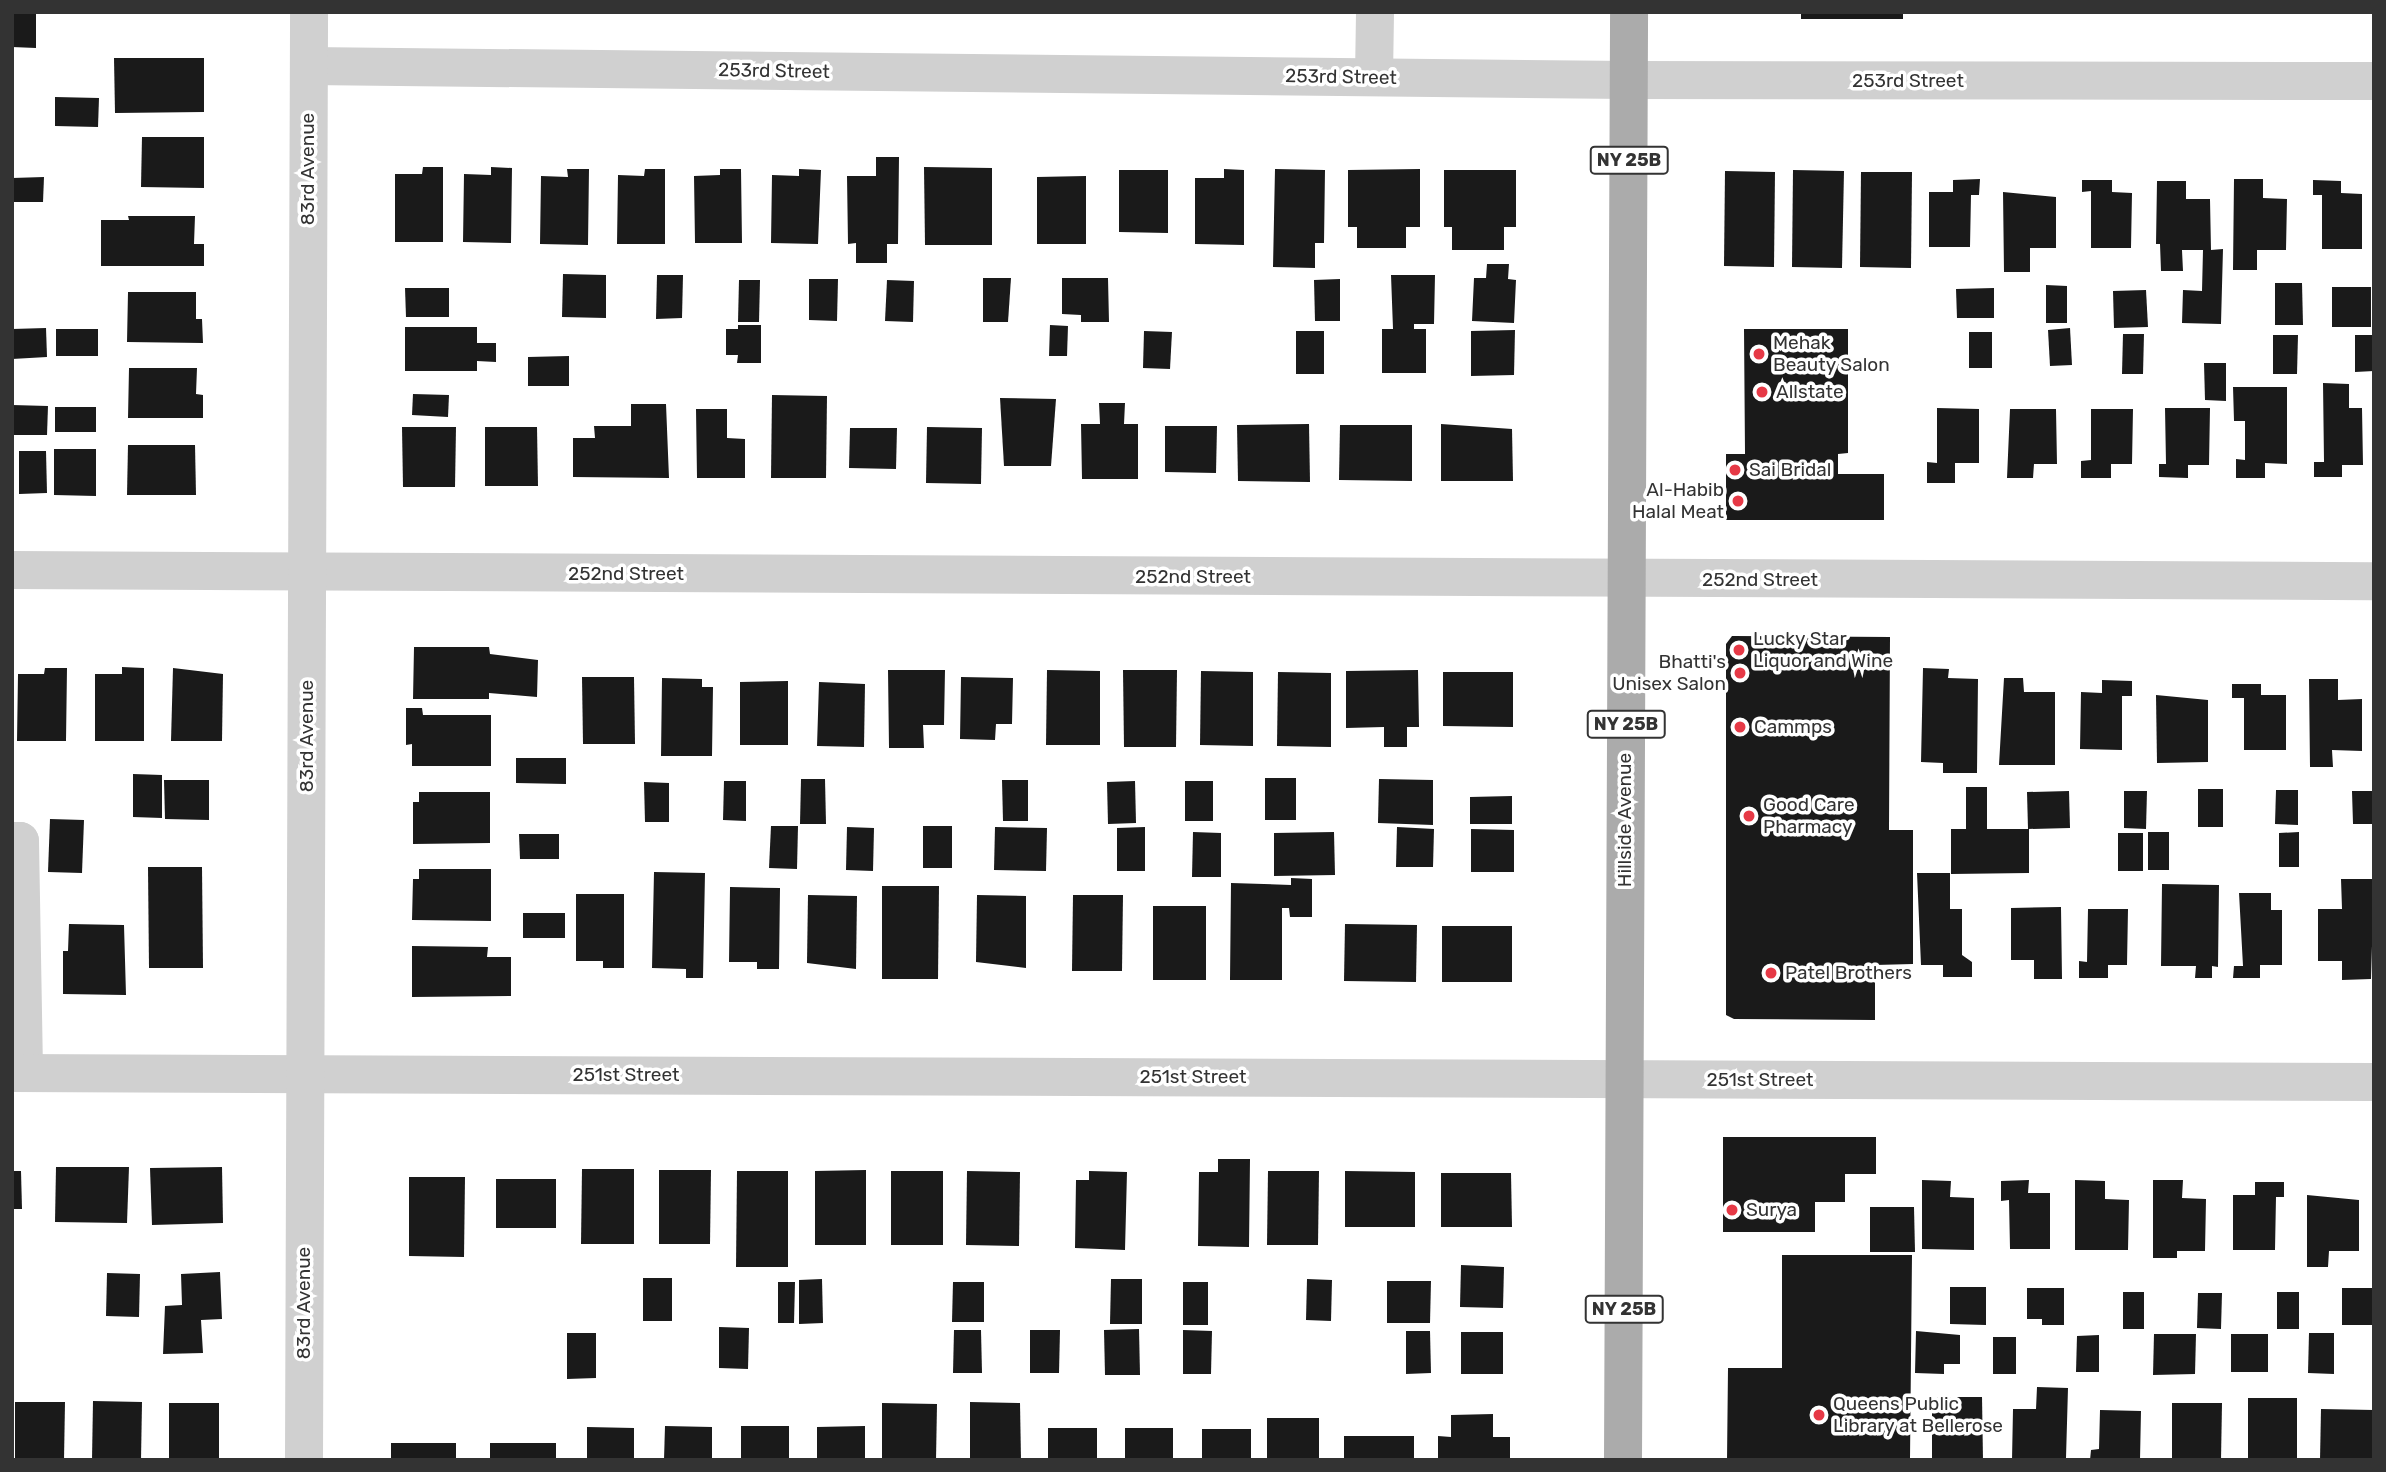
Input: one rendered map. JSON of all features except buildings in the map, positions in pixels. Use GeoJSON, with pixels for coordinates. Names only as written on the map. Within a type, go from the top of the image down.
{"type":"FeatureCollection","features":[{"type":"Feature","properties":{"kind":"main road","name":"Hillside Avenue"},"geometry":{"type":"LineString","coordinates":[[1623,1460],[1629,12]]}},
{"type":"Feature","properties":{"kind":"street","name":"83rd Avenue"},"geometry":{"type":"LineString","coordinates":[[304,1460],[309,12]]}},
{"type":"Feature","properties":{"kind":"street"},"geometry":{"type":"LineString","coordinates":[[1374,78],[1375,12]]}},
{"type":"Feature","properties":{"kind":"street","name":"253rd Street"},"geometry":{"type":"LineString","coordinates":[[309,66],[1629,80],[2374,81]]}},
{"type":"Feature","properties":{"kind":"street","name":"252nd Street"},"geometry":{"type":"LineString","coordinates":[[12,570],[2374,581]]}},
{"type":"Feature","properties":{"kind":"street"},"geometry":{"type":"LineString","coordinates":[[12,841],[20,841],[18,1073]]}},
{"type":"Feature","properties":{"kind":"street","name":"251st Street"},"geometry":{"type":"LineString","coordinates":[[18,1073],[2374,1082]]}},
{"type":"Feature","properties":{"kind":"place","name":"Mehak Beauty Salon"},"geometry":{"type":"Point","coordinates":[1759,354]}},
{"type":"Feature","properties":{"kind":"place","name":"Allstate"},"geometry":{"type":"Point","coordinates":[1762,392]}},
{"type":"Feature","properties":{"kind":"place","name":"Sai Bridal"},"geometry":{"type":"Point","coordinates":[1735,470]}},
{"type":"Feature","properties":{"kind":"place","name":"Al-Habib Halal Meat"},"geometry":{"type":"Point","coordinates":[1738,501]}},
{"type":"Feature","properties":{"kind":"place","name":"Lucky Star Liquor and Wine"},"geometry":{"type":"Point","coordinates":[1739,650]}},
{"type":"Feature","properties":{"kind":"place","name":"Bhatti's Unisex Salon"},"geometry":{"type":"Point","coordinates":[1740,673]}},
{"type":"Feature","properties":{"kind":"place","name":"Cammps"},"geometry":{"type":"Point","coordinates":[1740,727]}},
{"type":"Feature","properties":{"kind":"place","name":"Good Care Pharmacy"},"geometry":{"type":"Point","coordinates":[1749,816]}},
{"type":"Feature","properties":{"kind":"place","name":"Patel Brothers"},"geometry":{"type":"Point","coordinates":[1771,973]}},
{"type":"Feature","properties":{"kind":"place","name":"Surya"},"geometry":{"type":"Point","coordinates":[1732,1210]}},
{"type":"Feature","properties":{"kind":"place","name":"Queens Public Library at Bellerose"},"geometry":{"type":"Point","coordinates":[1819,1415]}}]}
